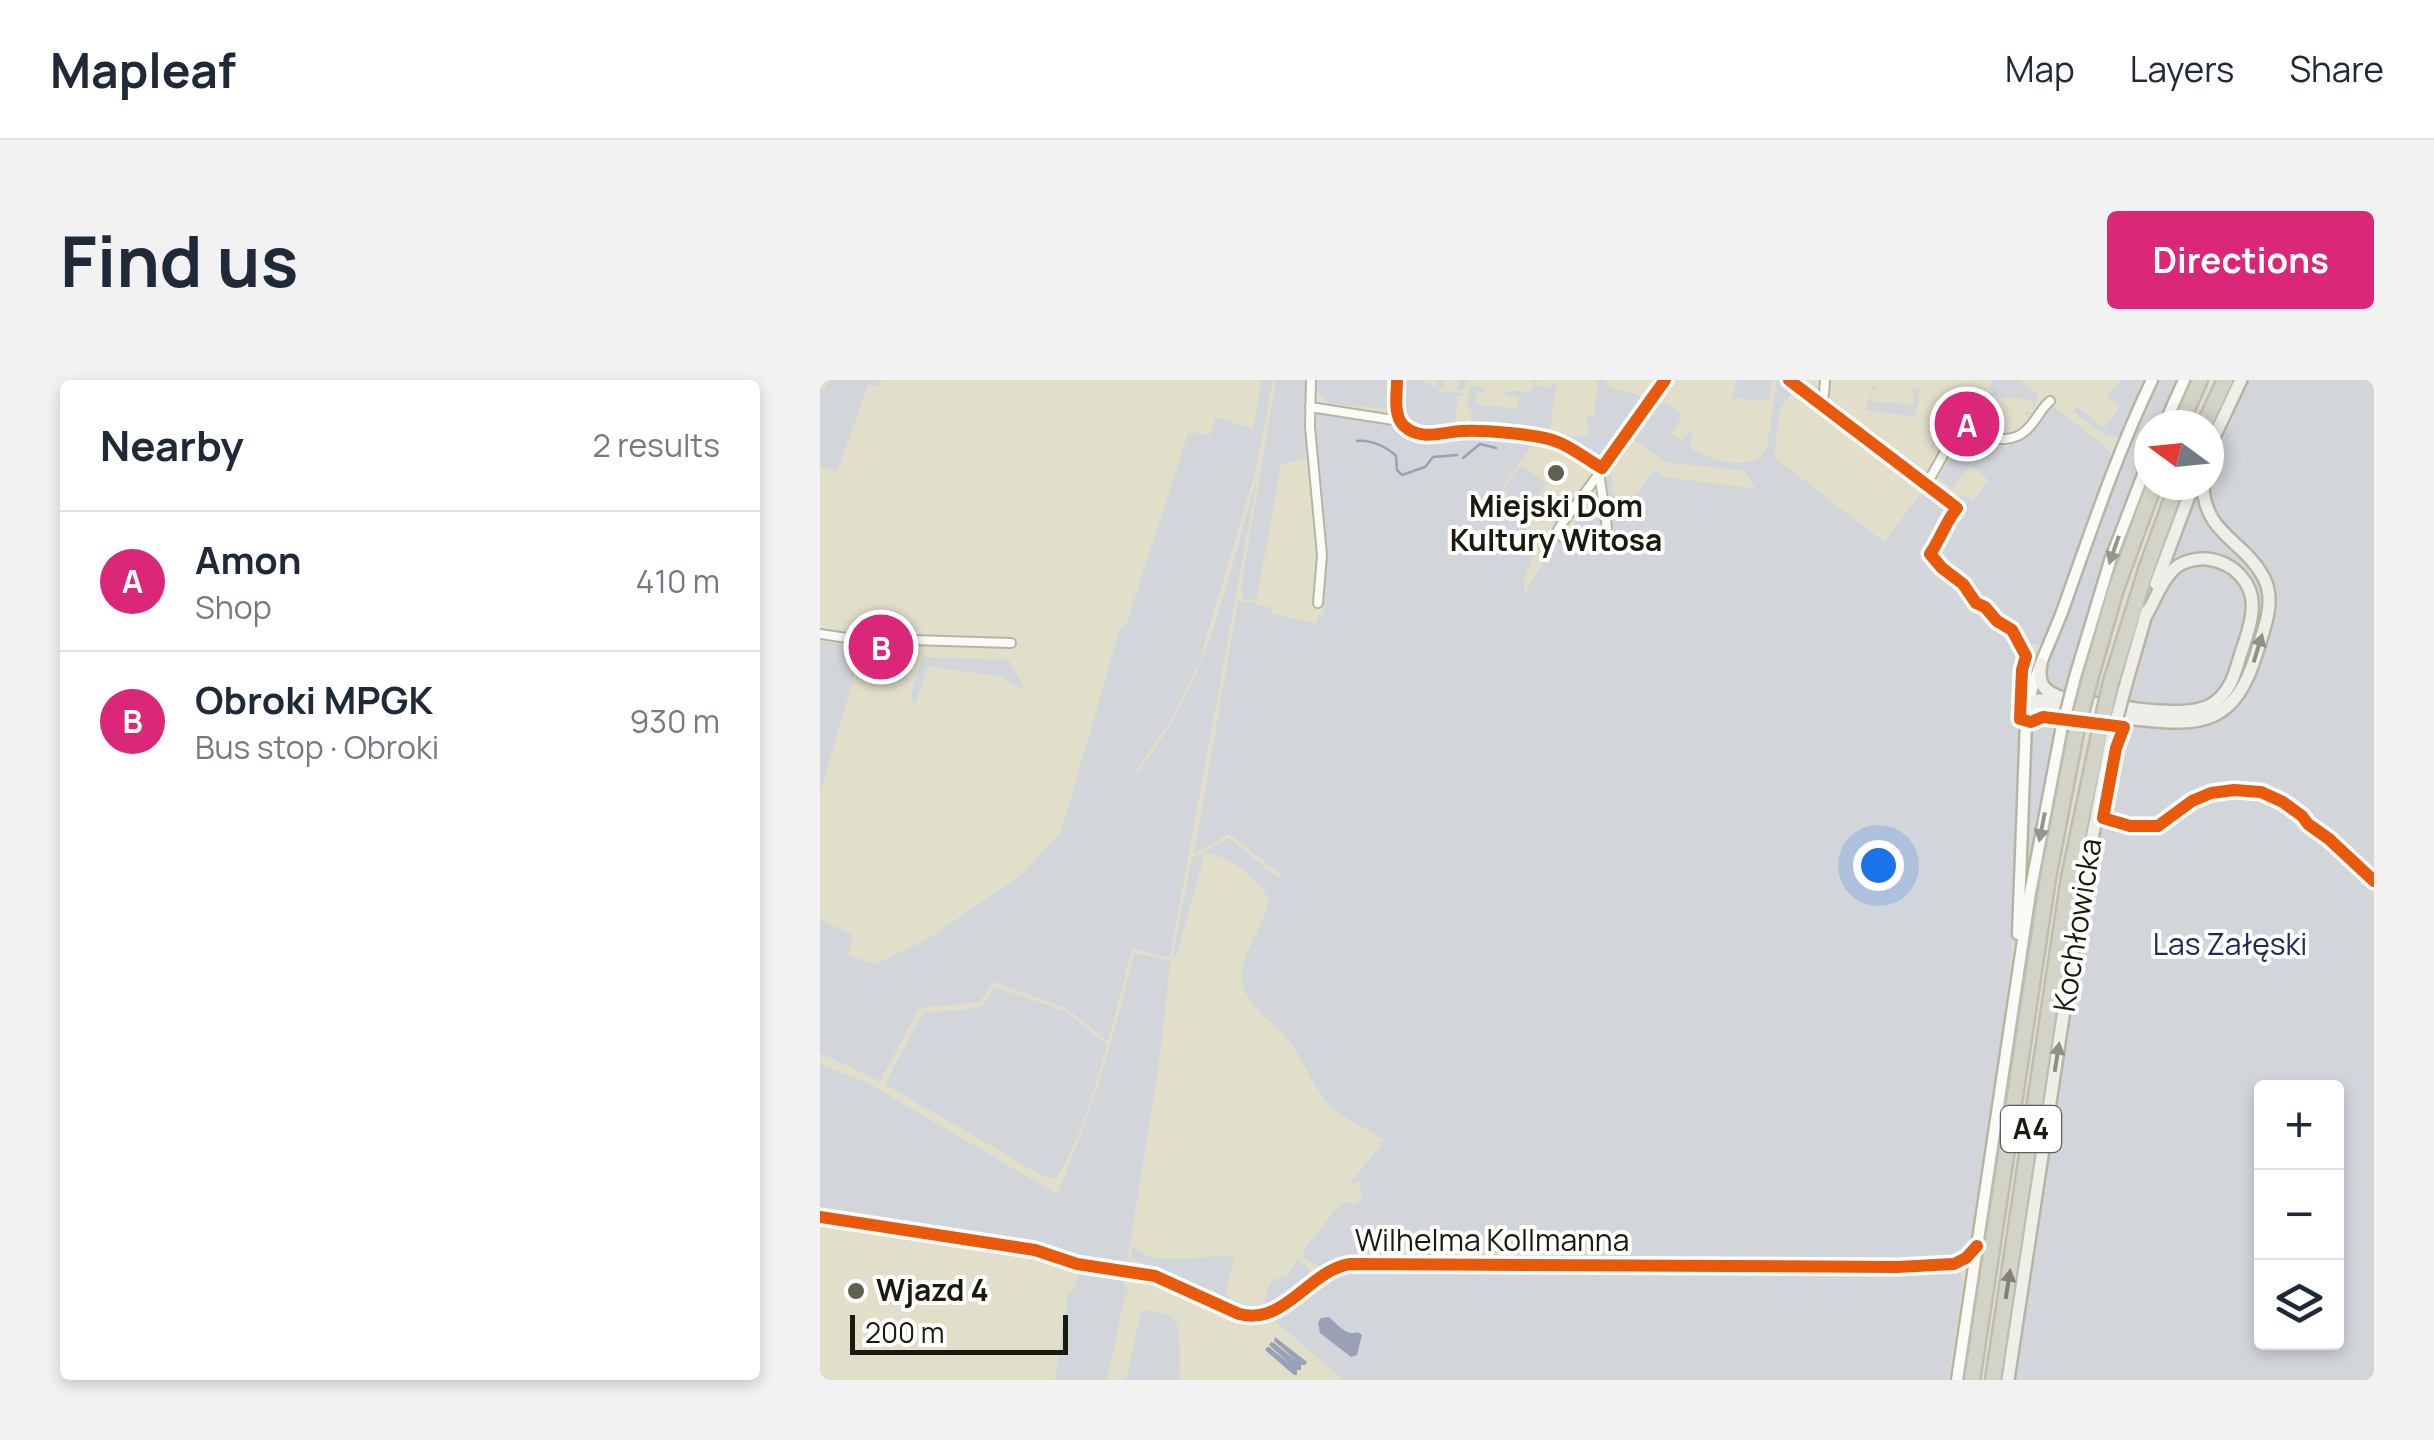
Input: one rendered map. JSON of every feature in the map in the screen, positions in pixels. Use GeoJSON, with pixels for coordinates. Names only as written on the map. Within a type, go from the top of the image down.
{"type":"FeatureCollection","features":[{"type":"Feature","properties":{"kind":"highway"},"geometry":{"type":"LineString","coordinates":[[2187,410],[2200,380]]}},
{"type":"Feature","properties":{"kind":"highway"},"geometry":{"type":"LineString","coordinates":[[2215,410],[2225,380]]}},
{"type":"Feature","properties":{"kind":"highway","name":"A4"},"geometry":{"type":"LineString","coordinates":[[1972,1380],[2069,732],[2082,678],[2149,500]]}},
{"type":"Feature","properties":{"kind":"highway","name":"A4"},"geometry":{"type":"LineString","coordinates":[[1993,1380],[2070,878],[2146,567],[2172,500]]}},
{"type":"Feature","properties":{"kind":"main road"},"geometry":{"type":"LineString","coordinates":[[2222,410],[2241,380]]}},
{"type":"Feature","properties":{"kind":"main road"},"geometry":{"type":"LineString","coordinates":[[2119,683],[2188,500]]}},
{"type":"Feature","properties":{"kind":"main road"},"geometry":{"type":"LineString","coordinates":[[2028,704],[2184,723],[2212,717],[2234,701],[2251,672],[2267,620],[2269,598],[2262,574],[2210,518],[2204,500]]}},
{"type":"Feature","properties":{"kind":"main road"},"geometry":{"type":"LineString","coordinates":[[2028,704],[2037,699],[2067,700],[2180,712],[2208,707],[2226,692],[2252,612],[2249,589],[2236,571],[2208,559],[2178,566],[2169,573],[2145,617]]}},
{"type":"Feature","properties":{"kind":"main road"},"geometry":{"type":"LineString","coordinates":[[2041,664],[2044,689],[2067,700]]}},
{"type":"Feature","properties":{"kind":"main road","name":"Kochłowicka"},"geometry":{"type":"LineString","coordinates":[[2008,1380],[2106,736]]}},
{"type":"Feature","properties":{"kind":"street"},"geometry":{"type":"LineString","coordinates":[[1311,380],[1322,555],[1318,602]]}},
{"type":"Feature","properties":{"kind":"street"},"geometry":{"type":"LineString","coordinates":[[1601,470],[1608,528],[1605,535],[1596,543],[1562,537],[1558,530],[1561,525],[1665,380]]}},
{"type":"Feature","properties":{"kind":"street"},"geometry":{"type":"LineString","coordinates":[[1789,380],[1956,508]]}},
{"type":"Feature","properties":{"kind":"street"},"geometry":{"type":"LineString","coordinates":[[1819,402],[1826,380]]}},
{"type":"Feature","properties":{"kind":"street"},"geometry":{"type":"LineString","coordinates":[[2016,985],[2028,704],[2034,678],[2107,484],[2152,380]]}},
{"type":"Feature","properties":{"kind":"street"},"geometry":{"type":"LineString","coordinates":[[2171,410],[2184,380]]}},
{"type":"Feature","properties":{"kind":"street"},"geometry":{"type":"LineString","coordinates":[[1924,481],[1932,475],[1952,439],[2013,438],[2024,433],[2050,401]]}},
{"type":"Feature","properties":{"kind":"street"},"geometry":{"type":"LineString","coordinates":[[1310,407],[1400,422],[1424,435],[1462,431],[1555,441],[1601,470]]}},
{"type":"Feature","properties":{"kind":"street"},"geometry":{"type":"LineString","coordinates":[[2082,678],[2110,561],[2134,498]]}},
{"type":"Feature","properties":{"kind":"street"},"geometry":{"type":"LineString","coordinates":[[820,634],[1011,643]]}},
{"type":"Feature","properties":{"kind":"street","name":"Kochłowicka"},"geometry":{"type":"LineString","coordinates":[[1977,1246],[2038,848],[2069,732]]}},
{"type":"Feature","properties":{"kind":"street","name":"Wilhelma Kollmanna"},"geometry":{"type":"LineString","coordinates":[[820,1216],[1038,1250],[1075,1263],[1160,1278],[1239,1314],[1256,1316],[1280,1308],[1327,1272],[1350,1264],[1954,1264]]}},
{"type":"Feature","properties":{"kind":"street"},"geometry":{"type":"LineString","coordinates":[[1970,1291],[1963,1271],[1954,1264],[1977,1246]]}},
{"type":"Feature","properties":{"kind":"street"},"geometry":{"type":"LineString","coordinates":[[1957,1380],[1977,1246]]}},
{"type":"Feature","properties":{"kind":"green space"},"geometry":{"type":"Polygon","coordinates":[[[829,380],[881,380],[878,387],[868,385],[837,472],[820,466],[820,389],[824,390],[829,380]]]}},
{"type":"Feature","properties":{"kind":"green space"},"geometry":{"type":"Polygon","coordinates":[[[1262,380],[1273,380],[1256,470],[1199,662],[1170,722],[1134,773],[1160,742],[1197,670],[1258,475],[1170,957],[1132,949],[1108,1041],[1066,1008],[994,982],[979,1002],[919,1008],[880,1081],[820,1053],[820,920],[853,935],[848,955],[874,964],[925,941],[1020,876],[1061,832],[1120,628],[1125,628],[1188,434],[1209,436],[1216,417],[1253,429],[1262,380]]]}},
{"type":"Feature","properties":{"kind":"green space"},"geometry":{"type":"Polygon","coordinates":[[[1276,380],[1307,380],[1311,456],[1281,465],[1256,604],[1272,608],[1271,614],[1316,623],[1324,610],[1320,603],[1316,411],[1398,424],[1428,438],[1485,435],[1534,442],[1502,488],[1516,521],[1539,542],[1524,579],[1524,594],[1556,541],[1593,547],[1606,543],[1612,523],[1605,477],[1625,450],[1609,476],[1618,500],[1613,509],[1622,515],[1655,469],[1665,477],[1756,489],[1744,471],[1666,462],[1633,439],[1656,405],[1665,403],[1683,415],[1671,433],[1682,441],[1692,429],[1692,449],[1721,461],[1743,463],[1761,456],[1767,447],[1777,380],[1794,390],[1780,409],[1774,457],[1884,542],[1922,492],[1951,514],[1961,504],[1957,501],[1963,494],[1973,501],[1989,481],[1971,465],[1952,488],[1936,476],[1941,476],[1956,447],[1953,443],[1960,440],[1961,444],[2009,447],[2010,442],[2023,440],[2033,430],[2051,405],[2108,448],[2112,462],[2045,642],[2031,647],[2039,657],[2023,719],[2020,716],[2027,657],[2023,653],[2019,701],[2012,951],[1996,1092],[1969,1248],[1959,1258],[1896,1263],[1361,1259],[1320,1267],[1305,1259],[1306,1247],[1337,1208],[1349,1201],[1355,1205],[1362,1198],[1359,1180],[1345,1190],[1385,1140],[1332,1107],[1290,1042],[1244,990],[1244,961],[1269,900],[1251,876],[1205,853],[1177,955],[1172,959],[1192,858],[1229,838],[1277,877],[1284,877],[1229,834],[1194,854],[1238,601],[1255,600],[1243,599],[1241,587],[1276,380]]]}},
{"type":"Feature","properties":{"kind":"green space"},"geometry":{"type":"Polygon","coordinates":[[[1314,380],[1425,380],[1437,387],[1435,380],[1444,381],[1444,389],[1438,388],[1440,392],[1464,393],[1458,396],[1455,421],[1459,425],[1438,434],[1430,433],[1389,416],[1389,409],[1329,404],[1313,388],[1314,380]]]}},
{"type":"Feature","properties":{"kind":"green space"},"geometry":{"type":"Polygon","coordinates":[[[1459,380],[1466,380],[1460,391],[1447,389],[1457,390],[1459,380]]]}},
{"type":"Feature","properties":{"kind":"green space"},"geometry":{"type":"Polygon","coordinates":[[[1535,380],[1537,385],[1552,388],[1553,383],[1561,387],[1556,387],[1551,433],[1522,433],[1526,402],[1521,432],[1518,427],[1466,426],[1472,410],[1467,409],[1470,385],[1484,389],[1484,393],[1477,392],[1476,404],[1517,409],[1519,397],[1505,395],[1506,391],[1527,393],[1532,391],[1535,380]]]}},
{"type":"Feature","properties":{"kind":"green space"},"geometry":{"type":"Polygon","coordinates":[[[1598,380],[1644,400],[1597,461],[1586,456],[1588,451],[1567,439],[1561,440],[1561,435],[1589,437],[1587,415],[1594,415],[1598,380]]]}},
{"type":"Feature","properties":{"kind":"green space"},"geometry":{"type":"Polygon","coordinates":[[[1737,380],[1772,380],[1770,398],[1732,398],[1737,380]]]}},
{"type":"Feature","properties":{"kind":"green space"},"geometry":{"type":"Polygon","coordinates":[[[1992,380],[2019,380],[2039,395],[2031,415],[2025,412],[2032,412],[2033,400],[1990,396],[1989,409],[1994,413],[1988,412],[1989,395],[1992,391],[1989,389],[1992,380]]]}},
{"type":"Feature","properties":{"kind":"green space"},"geometry":{"type":"Polygon","coordinates":[[[2121,380],[2147,380],[2123,434],[2114,437],[2103,434],[2073,411],[2077,407],[2104,428],[2120,407],[2107,395],[2121,380]]]}},
{"type":"Feature","properties":{"kind":"green space"},"geometry":{"type":"Polygon","coordinates":[[[2156,380],[2180,380],[2166,410],[2143,410],[2156,380]]]}},
{"type":"Feature","properties":{"kind":"green space","name":"Las Załęski"},"geometry":{"type":"Polygon","coordinates":[[[2250,380],[2374,380],[2374,1380],[2012,1380],[2077,949],[2100,824],[2126,727],[2048,716],[2030,719],[2034,711],[2183,727],[2207,723],[2233,707],[2272,592],[2212,512],[2210,500],[2224,500],[2224,438],[2250,380]]]}},
{"type":"Feature","properties":{"kind":"green space"},"geometry":{"type":"Polygon","coordinates":[[[1920,388],[1915,417],[1866,410],[1871,389],[1870,401],[1913,405],[1915,393],[1911,389],[1920,388]]]}},
{"type":"Feature","properties":{"kind":"green space"},"geometry":{"type":"Polygon","coordinates":[[[2134,431],[2134,487],[2070,677],[2136,686],[2145,645],[2166,587],[2182,569],[2203,564],[2215,566],[2242,586],[2247,612],[2232,669],[2223,688],[2208,701],[2196,705],[2157,705],[2050,690],[2043,671],[2134,431]]]}},
{"type":"Feature","properties":{"kind":"green space"},"geometry":{"type":"Polygon","coordinates":[[[1521,465],[1547,483],[1522,522],[1504,488],[1521,465]]]}},
{"type":"Feature","properties":{"kind":"green space"},"geometry":{"type":"Polygon","coordinates":[[[1597,485],[1603,524],[1600,533],[1590,540],[1570,535],[1567,528],[1596,492],[1597,485]]]}},
{"type":"Feature","properties":{"kind":"green space"},"geometry":{"type":"Polygon","coordinates":[[[2194,500],[2200,500],[2208,522],[2259,578],[2265,598],[2263,618],[2239,689],[2213,712],[2192,717],[2221,703],[2256,604],[2221,558],[2166,570],[2194,500]]]}},
{"type":"Feature","properties":{"kind":"green space"},"geometry":{"type":"Polygon","coordinates":[[[820,641],[904,653],[910,656],[911,664],[905,682],[857,667],[820,793],[820,641]]]}},
{"type":"Feature","properties":{"kind":"green space"},"geometry":{"type":"Polygon","coordinates":[[[926,657],[1009,660],[1023,686],[1022,689],[1002,677],[928,666],[915,704],[910,697],[926,657]]]}},
{"type":"Feature","properties":{"kind":"green space"},"geometry":{"type":"Polygon","coordinates":[[[2041,718],[2058,720],[2058,731],[2024,901],[2030,724],[2041,718]]]}},
{"type":"Feature","properties":{"kind":"green space"},"geometry":{"type":"Polygon","coordinates":[[[1134,953],[1170,961],[1158,1070],[1128,1257],[1141,1268],[1081,1260],[1045,1246],[820,1212],[820,1064],[871,1085],[1057,1194],[1101,1075],[1134,953]]]}},
{"type":"Feature","properties":{"kind":"green space"},"geometry":{"type":"Polygon","coordinates":[[[995,987],[1065,1011],[1107,1045],[1079,1132],[1056,1177],[1041,1175],[885,1084],[923,1013],[981,1008],[995,987]]]}},
{"type":"Feature","properties":{"kind":"green space"},"geometry":{"type":"Polygon","coordinates":[[[1133,1245],[1142,1253],[1165,1259],[1233,1256],[1225,1292],[1247,1305],[1262,1304],[1272,1282],[1286,1277],[1295,1259],[1313,1275],[1283,1301],[1245,1310],[1145,1269],[1143,1263],[1131,1258],[1133,1245]]]}},
{"type":"Feature","properties":{"kind":"green space"},"geometry":{"type":"Polygon","coordinates":[[[1357,1268],[1955,1268],[1963,1282],[1948,1380],[1343,1380],[1272,1318],[1334,1276],[1357,1268]]]}},
{"type":"Feature","properties":{"kind":"green space"},"geometry":{"type":"Polygon","coordinates":[[[1079,1274],[1123,1281],[1129,1289],[1107,1380],[1055,1380],[1069,1287],[1072,1292],[1079,1274]]]}},
{"type":"Feature","properties":{"kind":"green space"},"geometry":{"type":"Polygon","coordinates":[[[1145,1310],[1165,1314],[1177,1324],[1180,1380],[1126,1380],[1140,1315],[1145,1310]]]}},
{"type":"Feature","properties":{"kind":"water"},"geometry":{"type":"Polygon","coordinates":[[[1329,1317],[1346,1331],[1362,1335],[1357,1355],[1351,1357],[1320,1333],[1318,1323],[1329,1317]]]}},
{"type":"Feature","properties":{"kind":"water"},"geometry":{"type":"Polygon","coordinates":[[[1275,1337],[1307,1362],[1297,1370],[1297,1375],[1265,1350],[1269,1347],[1292,1366],[1269,1345],[1274,1343],[1299,1363],[1274,1341],[1275,1337]]]}},
{"type":"Feature","properties":{"kind":"waterway"},"geometry":{"type":"LineString","coordinates":[[1357,441],[1373,442],[1396,456],[1397,470],[1402,475],[1425,467],[1433,457],[1457,455]]}},
{"type":"Feature","properties":{"kind":"waterway"},"geometry":{"type":"LineString","coordinates":[[1463,458],[1480,444],[1496,448]]}},
{"type":"Feature","properties":{"kind":"cycle path"},"geometry":{"type":"LineString","coordinates":[[1397,380],[1398,415],[1410,430],[1431,435],[1471,431],[1535,436],[1561,443],[1602,468],[1665,380]]}},
{"type":"Feature","properties":{"kind":"cycle path"},"geometry":{"type":"LineString","coordinates":[[1789,380],[1957,508],[1930,554],[1963,584],[1976,603],[2012,630],[2026,656],[2020,719],[2031,722],[2043,717],[2124,727],[2116,748],[2103,818],[2130,826],[2158,826],[2192,801],[2211,793],[2261,792],[2302,816],[2374,881]]}},
{"type":"Feature","properties":{"kind":"cycle path"},"geometry":{"type":"LineString","coordinates":[[820,1217],[1035,1250],[1077,1264],[1155,1276],[1239,1314],[1255,1316],[1283,1305],[1321,1276],[1350,1264],[1897,1267],[1954,1264],[1977,1246]]}},
{"type":"Feature","properties":{"kind":"place","name":"Amon"},"geometry":{"type":"Point","coordinates":[1967,424]}},
{"type":"Feature","properties":{"kind":"place","name":"Miejski Dom Kultury Witosa"},"geometry":{"type":"Point","coordinates":[1556,473]}},
{"type":"Feature","properties":{"kind":"place","name":"Obroki MPGK"},"geometry":{"type":"Point","coordinates":[881,647]}},
{"type":"Feature","properties":{"kind":"place","name":"Wjazd 4"},"geometry":{"type":"Point","coordinates":[856,1291]}}]}
